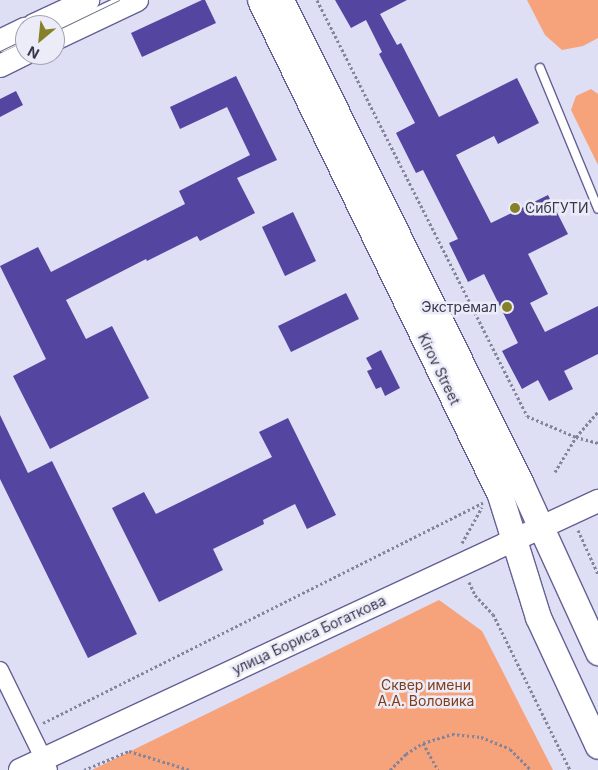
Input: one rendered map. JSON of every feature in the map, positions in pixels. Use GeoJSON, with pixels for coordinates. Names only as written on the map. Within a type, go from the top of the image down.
{"type":"FeatureCollection","features":[{"type":"Feature","properties":{"kind":"main road"},"geometry":{"type":"LineString","coordinates":[[56,15],[88,0]]}},
{"type":"Feature","properties":{"kind":"main road"},"geometry":{"type":"LineString","coordinates":[[65,34],[136,0]]}},
{"type":"Feature","properties":{"kind":"main road","name":"Kirov Street"},"geometry":{"type":"LineString","coordinates":[[260,0],[500,495],[538,617],[598,746]]}},
{"type":"Feature","properties":{"kind":"main road","name":"Kirov Street"},"geometry":{"type":"LineString","coordinates":[[280,0],[541,528],[598,652]]}},
{"type":"Feature","properties":{"kind":"main road"},"geometry":{"type":"LineString","coordinates":[[0,41],[15,34]]}},
{"type":"Feature","properties":{"kind":"main road"},"geometry":{"type":"LineString","coordinates":[[0,66],[15,59]]}},
{"type":"Feature","properties":{"kind":"main road","name":"улица Бориса Богаткова"},"geometry":{"type":"LineString","coordinates":[[20,770],[46,764],[598,501]]}},
{"type":"Feature","properties":{"kind":"street"},"geometry":{"type":"LineString","coordinates":[[0,670],[46,764]]}},
{"type":"Feature","properties":{"kind":"lane"},"geometry":{"type":"LineString","coordinates":[[540,68],[598,209]]}},
{"type":"Feature","properties":{"kind":"path"},"geometry":{"type":"LineString","coordinates":[[317,0],[526,416],[576,437],[598,443]]}},
{"type":"Feature","properties":{"kind":"path"},"geometry":{"type":"LineString","coordinates":[[555,472],[576,437],[598,412]]}},
{"type":"Feature","properties":{"kind":"path"},"geometry":{"type":"LineString","coordinates":[[480,494],[485,502]]}},
{"type":"Feature","properties":{"kind":"path"},"geometry":{"type":"LineString","coordinates":[[485,502],[462,539],[461,565],[475,595],[492,614],[570,770]]}},
{"type":"Feature","properties":{"kind":"path"},"geometry":{"type":"LineString","coordinates":[[29,730],[485,502]]}},
{"type":"Feature","properties":{"kind":"path"},"geometry":{"type":"LineString","coordinates":[[577,528],[598,574]]}},
{"type":"Feature","properties":{"kind":"path"},"geometry":{"type":"LineString","coordinates":[[390,770],[406,754],[423,744],[452,734],[481,737],[510,749],[531,770]]}},
{"type":"Feature","properties":{"kind":"path"},"geometry":{"type":"LineString","coordinates":[[423,744],[438,770]]}},
{"type":"Feature","properties":{"kind":"path"},"geometry":{"type":"LineString","coordinates":[[84,770],[129,750],[190,770]]}},
{"type":"Feature","properties":{"kind":"green space"},"geometry":{"type":"Polygon","coordinates":[[[527,0],[598,0],[598,38],[583,46],[562,50],[545,35],[527,0]]]}},
{"type":"Feature","properties":{"kind":"green space"},"geometry":{"type":"Polygon","coordinates":[[[591,89],[598,94],[598,165],[571,110],[576,96],[591,89]]]}},
{"type":"Feature","properties":{"kind":"green space","name":"Cквер имени А.А. Воловика"},"geometry":{"type":"Polygon","coordinates":[[[439,600],[482,631],[553,770],[92,770],[439,600]]]}},
{"type":"Feature","properties":{"kind":"building"},"geometry":{"type":"Polygon","coordinates":[[[205,0],[216,23],[142,57],[131,33],[205,0]]]}},
{"type":"Feature","properties":{"kind":"building"},"geometry":{"type":"Polygon","coordinates":[[[335,0],[407,0],[380,14],[397,45],[401,43],[439,117],[517,78],[539,123],[498,144],[494,136],[456,155],[491,223],[548,195],[568,234],[528,254],[548,294],[530,303],[545,332],[598,306],[598,354],[564,371],[573,389],[549,401],[538,380],[522,389],[502,351],[518,343],[484,274],[468,282],[449,243],[458,239],[423,170],[416,173],[396,133],[415,123],[379,54],[382,52],[366,20],[351,28],[335,0]]]}},
{"type":"Feature","properties":{"kind":"building"},"geometry":{"type":"Polygon","coordinates":[[[236,76],[277,160],[237,178],[255,213],[200,241],[197,236],[147,261],[146,259],[66,300],[86,339],[112,326],[149,398],[50,449],[13,376],[46,359],[0,266],[38,247],[51,272],[185,204],[179,191],[250,155],[227,107],[180,129],[170,107],[236,76]]]}},
{"type":"Feature","properties":{"kind":"building"},"geometry":{"type":"Polygon","coordinates":[[[16,91],[23,105],[0,117],[0,99],[16,91]]]}},
{"type":"Feature","properties":{"kind":"building"},"geometry":{"type":"Polygon","coordinates":[[[293,212],[316,261],[285,276],[262,227],[293,212]]]}},
{"type":"Feature","properties":{"kind":"building"},"geometry":{"type":"Polygon","coordinates":[[[346,293],[359,319],[291,352],[278,326],[346,293]]]}},
{"type":"Feature","properties":{"kind":"building"},"geometry":{"type":"Polygon","coordinates":[[[381,350],[400,388],[385,396],[381,387],[376,389],[367,371],[372,369],[366,358],[381,350]]]}},
{"type":"Feature","properties":{"kind":"building"},"geometry":{"type":"Polygon","coordinates":[[[0,415],[28,473],[52,461],[137,634],[88,658],[0,479],[0,415]]]}},
{"type":"Feature","properties":{"kind":"building"},"geometry":{"type":"Polygon","coordinates":[[[288,418],[336,515],[307,529],[295,504],[263,520],[264,524],[213,549],[223,570],[159,602],[112,508],[144,492],[156,514],[272,457],[259,432],[288,418]]]}},
{"type":"Feature","properties":{"kind":"tram line"},"geometry":{"type":"LineString","coordinates":[[65,26],[119,0]]}},
{"type":"Feature","properties":{"kind":"tram line"},"geometry":{"type":"LineString","coordinates":[[0,51],[15,44]]}},
{"type":"Feature","properties":{"kind":"place","name":"СибГУТИ"},"geometry":{"type":"Point","coordinates":[515,208]}},
{"type":"Feature","properties":{"kind":"place","name":"Экстремал"},"geometry":{"type":"Point","coordinates":[507,307]}}]}
